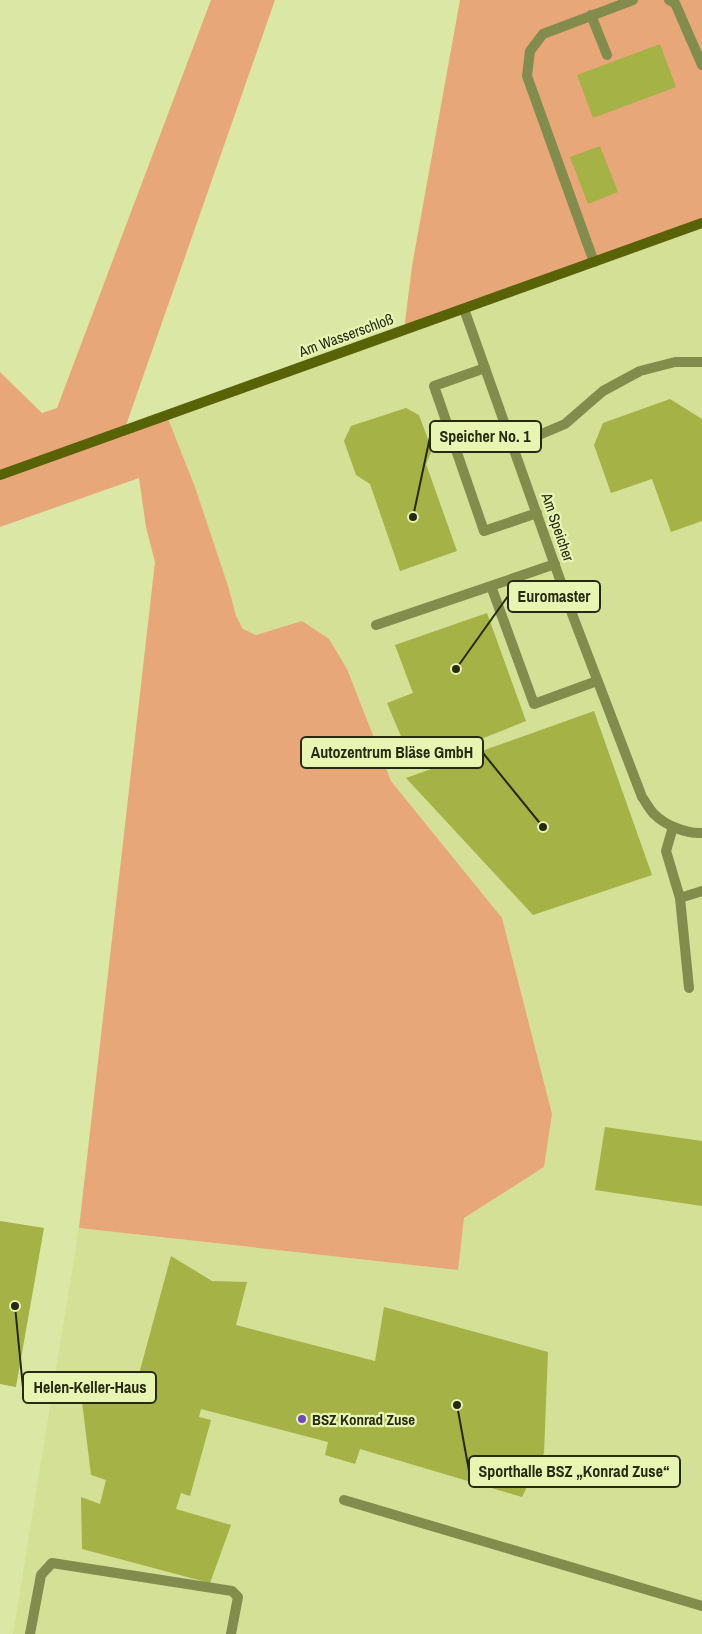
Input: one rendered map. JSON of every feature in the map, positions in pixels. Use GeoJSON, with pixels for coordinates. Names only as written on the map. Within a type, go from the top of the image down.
{"type":"FeatureCollection","features":[{"type":"Feature","properties":{"kind":"street"},"geometry":{"type":"LineString","coordinates":[[594,262],[526,76],[530,51],[543,34],[633,0]]}},
{"type":"Feature","properties":{"kind":"street"},"geometry":{"type":"LineString","coordinates":[[669,0],[675,3],[702,65]]}},
{"type":"Feature","properties":{"kind":"street"},"geometry":{"type":"LineString","coordinates":[[591,15],[607,55]]}},
{"type":"Feature","properties":{"kind":"street","name":"Am Wasserschloß"},"geometry":{"type":"LineString","coordinates":[[0,475],[702,223]]}},
{"type":"Feature","properties":{"kind":"street","name":"Am Speicher"},"geometry":{"type":"LineString","coordinates":[[464,309],[597,681],[642,797],[654,815],[674,827],[693,834],[702,833]]}},
{"type":"Feature","properties":{"kind":"street"},"geometry":{"type":"LineString","coordinates":[[514,446],[565,424],[603,391],[640,371],[675,362],[702,362]]}},
{"type":"Feature","properties":{"kind":"street"},"geometry":{"type":"LineString","coordinates":[[485,368],[434,386],[484,531],[537,513]]}},
{"type":"Feature","properties":{"kind":"street"},"geometry":{"type":"LineString","coordinates":[[376,625],[555,564]]}},
{"type":"Feature","properties":{"kind":"street"},"geometry":{"type":"LineString","coordinates":[[491,586],[534,704],[597,681]]}},
{"type":"Feature","properties":{"kind":"street"},"geometry":{"type":"LineString","coordinates":[[674,827],[666,852],[680,898],[689,988]]}},
{"type":"Feature","properties":{"kind":"street"},"geometry":{"type":"LineString","coordinates":[[680,898],[702,891]]}},
{"type":"Feature","properties":{"kind":"street"},"geometry":{"type":"LineString","coordinates":[[344,1500],[702,1606]]}},
{"type":"Feature","properties":{"kind":"street"},"geometry":{"type":"LineString","coordinates":[[30,1634],[41,1575],[52,1563],[232,1592],[238,1596],[231,1634]]}},
{"type":"Feature","properties":{"kind":"shaded area"},"geometry":{"type":"Polygon","coordinates":[[[211,0],[275,0],[124,431],[167,416],[195,487],[229,589],[236,616],[243,629],[256,635],[302,621],[329,639],[347,669],[391,781],[502,918],[552,1114],[544,1167],[464,1218],[458,1270],[79,1228],[155,562],[146,527],[139,478],[0,527],[0,372],[42,413],[57,408],[211,0]]]}},
{"type":"Feature","properties":{"kind":"shaded area"},"geometry":{"type":"Polygon","coordinates":[[[460,0],[702,0],[702,223],[404,330],[412,266],[460,0]]]}},
{"type":"Feature","properties":{"kind":"shaded area"},"geometry":{"type":"Polygon","coordinates":[[[702,223],[702,1634],[13,1634],[79,1228],[457,1270],[464,1218],[544,1167],[552,1114],[502,918],[391,781],[347,669],[302,621],[256,635],[243,629],[236,616],[229,589],[195,487],[167,416],[702,223]]]}},
{"type":"Feature","properties":{"kind":"building"},"geometry":{"type":"Polygon","coordinates":[[[660,44],[676,87],[593,118],[577,75],[660,44]]]}},
{"type":"Feature","properties":{"kind":"building"},"geometry":{"type":"Polygon","coordinates":[[[600,146],[618,192],[588,204],[570,157],[600,146]]]}},
{"type":"Feature","properties":{"kind":"building"},"geometry":{"type":"Polygon","coordinates":[[[670,399],[702,419],[702,521],[671,532],[652,479],[611,493],[594,445],[603,423],[670,399]]]}},
{"type":"Feature","properties":{"kind":"building"},"geometry":{"type":"Polygon","coordinates":[[[406,408],[419,415],[432,450],[426,464],[457,551],[400,571],[370,484],[356,475],[344,441],[351,426],[406,408]]]}},
{"type":"Feature","properties":{"kind":"building"},"geometry":{"type":"Polygon","coordinates":[[[487,613],[526,721],[441,755],[434,737],[406,748],[387,703],[413,693],[395,645],[487,613]]]}},
{"type":"Feature","properties":{"kind":"building"},"geometry":{"type":"Polygon","coordinates":[[[594,711],[652,875],[533,915],[406,778],[594,711]]]}},
{"type":"Feature","properties":{"kind":"building"},"geometry":{"type":"Polygon","coordinates":[[[605,1127],[702,1141],[702,1206],[595,1190],[605,1127]]]}},
{"type":"Feature","properties":{"kind":"building"},"geometry":{"type":"Polygon","coordinates":[[[0,1221],[44,1228],[16,1387],[0,1384],[0,1221]]]}},
{"type":"Feature","properties":{"kind":"building","name":"BSZ Konrad Zuse"},"geometry":{"type":"Polygon","coordinates":[[[171,1256],[212,1281],[247,1282],[236,1325],[375,1361],[384,1307],[548,1352],[544,1453],[522,1497],[360,1449],[355,1464],[325,1455],[328,1442],[201,1409],[199,1417],[211,1420],[190,1496],[181,1493],[176,1509],[231,1525],[210,1583],[82,1549],[81,1497],[100,1504],[106,1480],[91,1475],[80,1385],[132,1400],[171,1256]]]}},
{"type":"Feature","properties":{"kind":"place","name":"Speicher No. 1"},"geometry":{"type":"Point","coordinates":[413,517]}},
{"type":"Feature","properties":{"kind":"place","name":"Euromaster"},"geometry":{"type":"Point","coordinates":[456,669]}},
{"type":"Feature","properties":{"kind":"place","name":"Autozentrum Bläse GmbH"},"geometry":{"type":"Point","coordinates":[543,827]}},
{"type":"Feature","properties":{"kind":"place","name":"Helen-Keller-Haus"},"geometry":{"type":"Point","coordinates":[15,1306]}},
{"type":"Feature","properties":{"kind":"place","name":"Sporthalle BSZ „Konrad Zuse“"},"geometry":{"type":"Point","coordinates":[457,1405]}},
{"type":"Feature","properties":{"kind":"place","name":"BSZ Konrad Zuse"},"geometry":{"type":"Point","coordinates":[302,1419]}}]}
